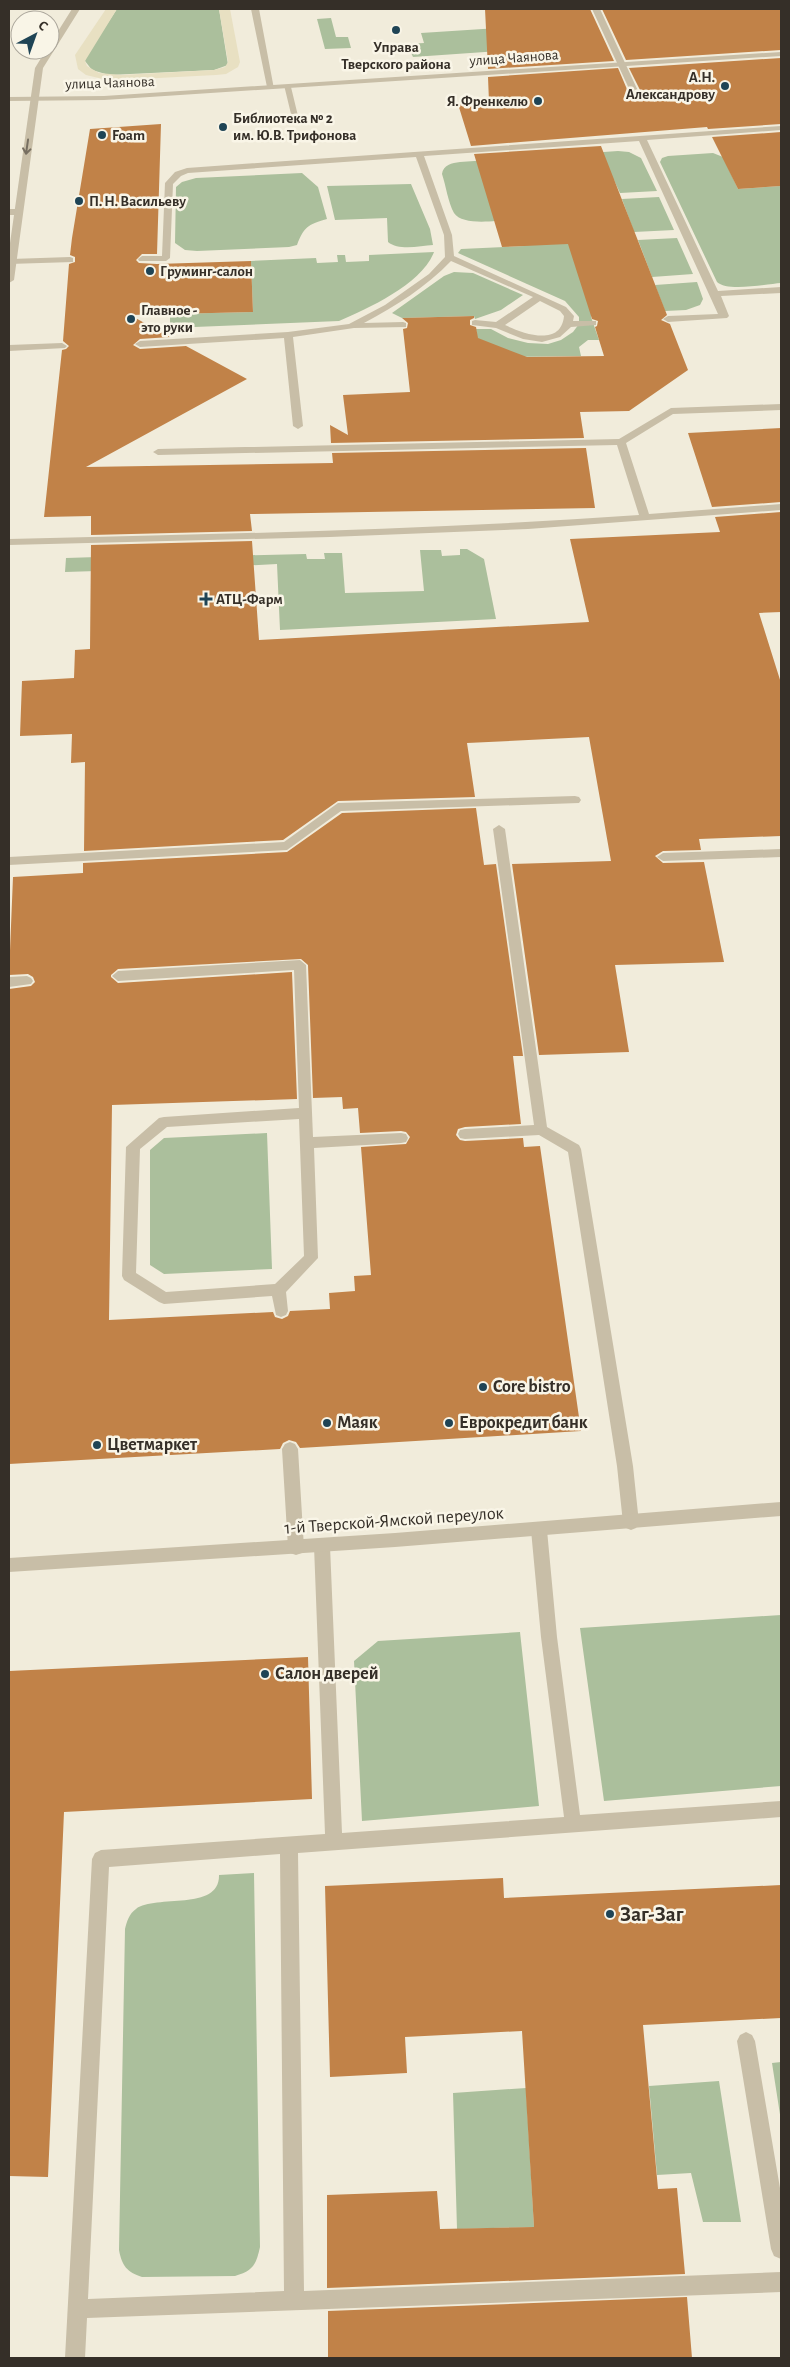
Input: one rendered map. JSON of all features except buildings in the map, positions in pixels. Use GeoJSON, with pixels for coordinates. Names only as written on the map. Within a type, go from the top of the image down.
{"type":"FeatureCollection","features":[{"type":"Feature","properties":{"kind":"street"},"geometry":{"type":"LineString","coordinates":[[9,280],[14,212],[39,68],[76,9]]}},
{"type":"Feature","properties":{"kind":"street"},"geometry":{"type":"LineString","coordinates":[[255,9],[271,87]]}},
{"type":"Feature","properties":{"kind":"street"},"geometry":{"type":"LineString","coordinates":[[596,9],[635,93]]}},
{"type":"Feature","properties":{"kind":"street","name":"улица Чаянова"},"geometry":{"type":"LineString","coordinates":[[9,99],[104,98],[781,54]]}},
{"type":"Feature","properties":{"kind":"street"},"geometry":{"type":"LineString","coordinates":[[287,87],[295,114]]}},
{"type":"Feature","properties":{"kind":"street"},"geometry":{"type":"LineString","coordinates":[[142,258],[166,258],[169,183],[178,174],[198,170],[642,138],[654,134],[781,128]]}},
{"type":"Feature","properties":{"kind":"street"},"geometry":{"type":"LineString","coordinates":[[642,138],[724,316],[668,319]]}},
{"type":"Feature","properties":{"kind":"street"},"geometry":{"type":"LineString","coordinates":[[304,153],[307,162]]}},
{"type":"Feature","properties":{"kind":"street"},"geometry":{"type":"LineString","coordinates":[[351,326],[388,307],[432,276],[450,257],[448,235],[419,154]]}},
{"type":"Feature","properties":{"kind":"street"},"geometry":{"type":"LineString","coordinates":[[450,257],[540,297],[563,309],[569,316],[569,324],[563,332],[555,336],[536,339],[521,336],[498,325],[475,323]]}},
{"type":"Feature","properties":{"kind":"street"},"geometry":{"type":"LineString","coordinates":[[11,262],[70,260]]}},
{"type":"Feature","properties":{"kind":"street"},"geometry":{"type":"LineString","coordinates":[[715,294],[781,290]]}},
{"type":"Feature","properties":{"kind":"street"},"geometry":{"type":"LineString","coordinates":[[498,325],[540,297]]}},
{"type":"Feature","properties":{"kind":"street"},"geometry":{"type":"LineString","coordinates":[[569,324],[593,323]]}},
{"type":"Feature","properties":{"kind":"street"},"geometry":{"type":"LineString","coordinates":[[140,344],[288,334],[351,326],[402,325]]}},
{"type":"Feature","properties":{"kind":"street"},"geometry":{"type":"LineString","coordinates":[[288,334],[298,426]]}},
{"type":"Feature","properties":{"kind":"street"},"geometry":{"type":"LineString","coordinates":[[9,348],[62,346]]}},
{"type":"Feature","properties":{"kind":"street"},"geometry":{"type":"LineString","coordinates":[[158,452],[621,442],[671,411],[781,407]]}},
{"type":"Feature","properties":{"kind":"street"},"geometry":{"type":"LineString","coordinates":[[621,442],[645,517]]}},
{"type":"Feature","properties":{"kind":"street"},"geometry":{"type":"LineString","coordinates":[[9,542],[508,527],[781,508]]}},
{"type":"Feature","properties":{"kind":"street"},"geometry":{"type":"LineString","coordinates":[[499,829],[541,1130]]}},
{"type":"Feature","properties":{"kind":"street"},"geometry":{"type":"LineString","coordinates":[[663,857],[781,853]]}},
{"type":"Feature","properties":{"kind":"street"},"geometry":{"type":"LineString","coordinates":[[118,976],[300,965],[307,1143],[311,1258],[279,1290],[164,1298],[129,1276],[133,1147],[164,1122],[305,1113]]}},
{"type":"Feature","properties":{"kind":"street"},"geometry":{"type":"LineString","coordinates":[[9,982],[27,981]]}},
{"type":"Feature","properties":{"kind":"street"},"geometry":{"type":"LineString","coordinates":[[465,1134],[541,1130],[574,1149],[618,1426],[631,1522]]}},
{"type":"Feature","properties":{"kind":"street"},"geometry":{"type":"LineString","coordinates":[[307,1143],[401,1138]]}},
{"type":"Feature","properties":{"kind":"street"},"geometry":{"type":"LineString","coordinates":[[279,1290],[281,1311]]}},
{"type":"Feature","properties":{"kind":"street"},"geometry":{"type":"LineString","coordinates":[[290,1449],[296,1548]]}},
{"type":"Feature","properties":{"kind":"street","name":"1-й Тверской-Ямской переулок"},"geometry":{"type":"LineString","coordinates":[[9,1564],[296,1548],[539,1530],[781,1509]]}},
{"type":"Feature","properties":{"kind":"street"},"geometry":{"type":"LineString","coordinates":[[539,1530],[549,1637],[573,1824]]}},
{"type":"Feature","properties":{"kind":"street"},"geometry":{"type":"LineString","coordinates":[[322,1546],[334,1842]]}},
{"type":"Feature","properties":{"kind":"street"},"geometry":{"type":"LineString","coordinates":[[75,2358],[101,1859],[781,1809]]}},
{"type":"Feature","properties":{"kind":"street"},"geometry":{"type":"LineString","coordinates":[[289,1845],[294,2300]]}},
{"type":"Feature","properties":{"kind":"street"},"geometry":{"type":"LineString","coordinates":[[746,2041],[781,2249]]}},
{"type":"Feature","properties":{"kind":"street"},"geometry":{"type":"LineString","coordinates":[[78,2309],[781,2282]]}},
{"type":"Feature","properties":{"kind":"lane"},"geometry":{"type":"LineString","coordinates":[[9,861],[287,846],[338,807],[575,800]]}},
{"type":"Feature","properties":{"kind":"green space"},"geometry":{"type":"Polygon","coordinates":[[[117,9],[219,9],[228,65],[214,70],[109,75],[92,70],[85,61],[86,56],[117,9]]]}},
{"type":"Feature","properties":{"kind":"green space"},"geometry":{"type":"Polygon","coordinates":[[[331,18],[336,37],[348,37],[351,48],[325,49],[317,19],[331,18]]]}},
{"type":"Feature","properties":{"kind":"green space"},"geometry":{"type":"Polygon","coordinates":[[[547,25],[588,45],[413,57],[407,44],[424,43],[421,33],[547,25]]]}},
{"type":"Feature","properties":{"kind":"green space"},"geometry":{"type":"Polygon","coordinates":[[[618,151],[629,152],[641,158],[657,191],[620,193],[614,180],[591,317],[599,340],[588,340],[579,347],[581,356],[505,357],[478,344],[476,329],[491,329],[508,338],[528,343],[548,344],[561,340],[573,332],[579,324],[579,317],[565,301],[458,253],[461,249],[525,246],[516,219],[474,221],[465,220],[454,213],[442,174],[444,168],[460,162],[618,151]]]}},
{"type":"Feature","properties":{"kind":"green space"},"geometry":{"type":"Polygon","coordinates":[[[713,153],[723,157],[738,189],[781,186],[781,283],[729,287],[717,282],[660,162],[662,158],[668,156],[713,153]]]}},
{"type":"Feature","properties":{"kind":"green space"},"geometry":{"type":"Polygon","coordinates":[[[302,173],[318,187],[327,219],[315,223],[304,230],[297,245],[289,247],[197,251],[185,250],[175,243],[176,187],[182,182],[196,178],[302,173]]]}},
{"type":"Feature","properties":{"kind":"green space"},"geometry":{"type":"Polygon","coordinates":[[[411,184],[430,229],[433,245],[410,247],[393,245],[388,242],[387,218],[335,220],[327,186],[411,184]]]}},
{"type":"Feature","properties":{"kind":"green space"},"geometry":{"type":"Polygon","coordinates":[[[659,197],[674,230],[634,232],[622,199],[659,197]]]}},
{"type":"Feature","properties":{"kind":"green space"},"geometry":{"type":"Polygon","coordinates":[[[677,238],[693,274],[652,277],[638,240],[677,238]]]}},
{"type":"Feature","properties":{"kind":"green space"},"geometry":{"type":"Polygon","coordinates":[[[434,252],[428,264],[407,284],[379,302],[339,321],[170,328],[170,314],[253,312],[251,261],[316,258],[317,263],[338,262],[337,255],[345,255],[346,262],[369,261],[369,255],[434,252]]]}},
{"type":"Feature","properties":{"kind":"green space"},"geometry":{"type":"Polygon","coordinates":[[[454,272],[473,273],[523,295],[501,310],[475,319],[474,316],[402,318],[392,313],[444,276],[454,272]]]}},
{"type":"Feature","properties":{"kind":"green space"},"geometry":{"type":"Polygon","coordinates":[[[697,282],[703,299],[700,305],[686,310],[665,311],[655,285],[697,282]]]}},
{"type":"Feature","properties":{"kind":"green space"},"geometry":{"type":"Polygon","coordinates":[[[460,549],[467,549],[484,559],[496,619],[280,630],[277,564],[218,567],[216,556],[306,554],[307,559],[325,559],[324,553],[342,553],[345,593],[424,591],[420,550],[441,550],[442,556],[460,555],[460,549]]]}},
{"type":"Feature","properties":{"kind":"green space"},"geometry":{"type":"Polygon","coordinates":[[[129,556],[128,570],[65,572],[66,558],[129,556]]]}},
{"type":"Feature","properties":{"kind":"green space"},"geometry":{"type":"Polygon","coordinates":[[[267,1133],[272,1269],[164,1274],[150,1265],[150,1150],[164,1138],[267,1133]]]}},
{"type":"Feature","properties":{"kind":"green space"},"geometry":{"type":"Polygon","coordinates":[[[781,1615],[781,1786],[604,1801],[580,1628],[781,1615]]]}},
{"type":"Feature","properties":{"kind":"green space"},"geometry":{"type":"Polygon","coordinates":[[[520,1632],[539,1806],[362,1821],[354,1661],[378,1641],[520,1632]]]}},
{"type":"Feature","properties":{"kind":"green space"},"geometry":{"type":"Polygon","coordinates":[[[254,1873],[259,2253],[250,2269],[235,2276],[142,2277],[126,2268],[119,2250],[125,1929],[132,1913],[145,1905],[198,1898],[209,1894],[217,1886],[219,1875],[254,1873]]]}},
{"type":"Feature","properties":{"kind":"green space"},"geometry":{"type":"Polygon","coordinates":[[[781,2062],[781,2121],[772,2063],[781,2062]]]}},
{"type":"Feature","properties":{"kind":"green space"},"geometry":{"type":"Polygon","coordinates":[[[719,2081],[741,2222],[703,2222],[691,2173],[657,2175],[649,2086],[719,2081]]]}},
{"type":"Feature","properties":{"kind":"green space"},"geometry":{"type":"Polygon","coordinates":[[[526,2088],[534,2227],[457,2229],[453,2093],[526,2088]]]}},
{"type":"Feature","properties":{"kind":"shaded area"},"geometry":{"type":"Polygon","coordinates":[[[106,9],[117,9],[85,61],[87,66],[99,73],[121,75],[214,70],[225,67],[228,62],[219,9],[230,9],[240,62],[238,67],[226,74],[216,75],[107,80],[86,75],[78,69],[75,55],[106,9]]]}},
{"type":"Feature","properties":{"kind":"place","name":"Управа Тверского района"},"geometry":{"type":"Point","coordinates":[396,30]}},
{"type":"Feature","properties":{"kind":"place","name":"А.Н. Александрову"},"geometry":{"type":"Point","coordinates":[725,86]}},
{"type":"Feature","properties":{"kind":"place","name":"Я. Френкелю"},"geometry":{"type":"Point","coordinates":[538,101]}},
{"type":"Feature","properties":{"kind":"place","name":"Библиотека № 2 им. Ю.В. Трифонова"},"geometry":{"type":"Point","coordinates":[223,127]}},
{"type":"Feature","properties":{"kind":"place","name":"Foam"},"geometry":{"type":"Point","coordinates":[102,135]}},
{"type":"Feature","properties":{"kind":"place","name":"П. Н. Васильеву"},"geometry":{"type":"Point","coordinates":[79,201]}},
{"type":"Feature","properties":{"kind":"place","name":"Груминг-салон"},"geometry":{"type":"Point","coordinates":[150,271]}},
{"type":"Feature","properties":{"kind":"place","name":"Главное - это руки"},"geometry":{"type":"Point","coordinates":[131,319]}},
{"type":"Feature","properties":{"kind":"place","name":"АТЦ-Фарм"},"geometry":{"type":"Point","coordinates":[206,599]}},
{"type":"Feature","properties":{"kind":"place","name":"Core bistro"},"geometry":{"type":"Point","coordinates":[483,1387]}},
{"type":"Feature","properties":{"kind":"place","name":"Маяк"},"geometry":{"type":"Point","coordinates":[327,1423]}},
{"type":"Feature","properties":{"kind":"place","name":"Еврокредит банк"},"geometry":{"type":"Point","coordinates":[449,1423]}},
{"type":"Feature","properties":{"kind":"place","name":"Цветмаркет"},"geometry":{"type":"Point","coordinates":[97,1445]}},
{"type":"Feature","properties":{"kind":"place","name":"Салон дверей"},"geometry":{"type":"Point","coordinates":[265,1674]}},
{"type":"Feature","properties":{"kind":"place","name":"Заг-Заг"},"geometry":{"type":"Point","coordinates":[610,1914]}}]}
